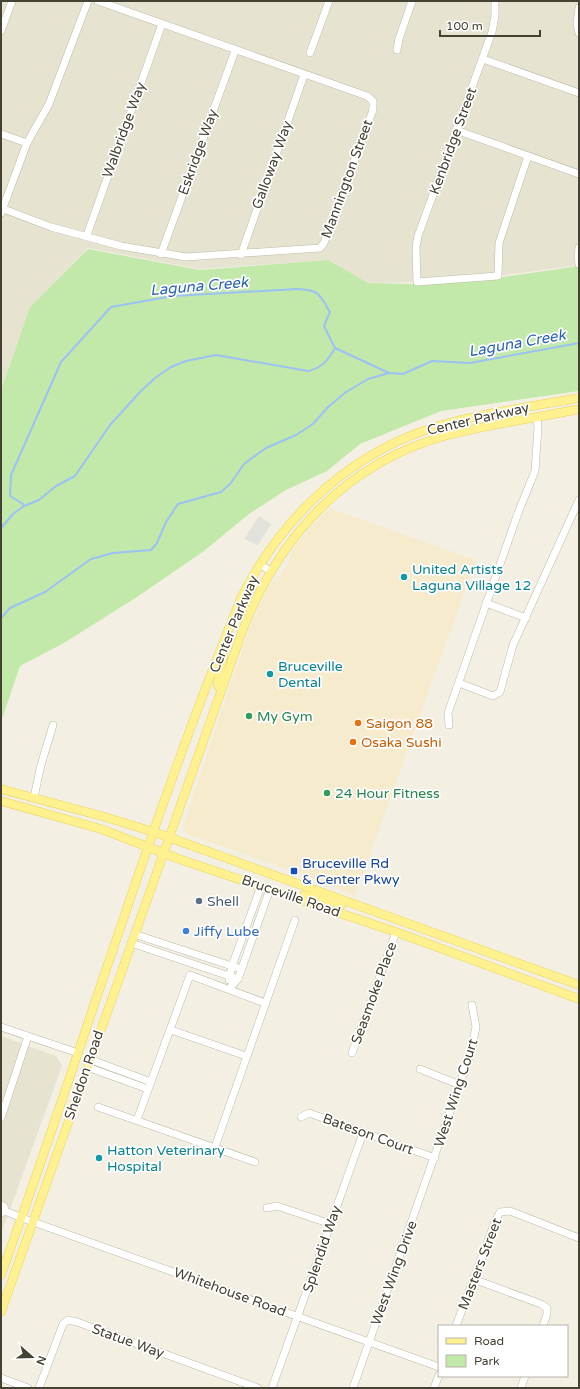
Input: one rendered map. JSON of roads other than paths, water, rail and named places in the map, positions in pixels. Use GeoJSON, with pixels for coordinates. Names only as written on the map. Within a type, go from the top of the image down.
{"type":"FeatureCollection","features":[{"type":"Feature","properties":{"kind":"main road","name":"Center Parkway"},"geometry":{"type":"LineString","coordinates":[[154,832],[242,596],[266,555],[286,528],[316,496],[346,471],[404,438],[443,425],[579,398]]}},
{"type":"Feature","properties":{"kind":"main road","name":"Center Parkway"},"geometry":{"type":"LineString","coordinates":[[168,838],[252,604],[277,561],[298,531],[328,501],[361,475],[387,459],[406,450],[447,435],[579,409]]}},
{"type":"Feature","properties":{"kind":"main road"},"geometry":{"type":"LineString","coordinates":[[221,689],[218,686],[218,681],[222,666],[225,643]]}},
{"type":"Feature","properties":{"kind":"main road","name":"Bruceville Road"},"geometry":{"type":"LineString","coordinates":[[1,789],[34,797],[154,832],[579,986]]}},
{"type":"Feature","properties":{"kind":"main road","name":"Bruceville Road"},"geometry":{"type":"LineString","coordinates":[[1,801],[101,829],[149,846],[163,853],[396,932],[579,999]]}},
{"type":"Feature","properties":{"kind":"main road","name":"Sheldon Road"},"geometry":{"type":"LineString","coordinates":[[1,1275],[22,1218],[154,832]]}},
{"type":"Feature","properties":{"kind":"main road","name":"Sheldon Road"},"geometry":{"type":"LineString","coordinates":[[1,1312],[168,838]]}},
{"type":"Feature","properties":{"kind":"main road"},"geometry":{"type":"LineString","coordinates":[[282,893],[296,892],[336,905],[345,902]]}},
{"type":"Feature","properties":{"kind":"street"},"geometry":{"type":"LineString","coordinates":[[1,31],[12,1]]}},
{"type":"Feature","properties":{"kind":"street"},"geometry":{"type":"LineString","coordinates":[[1,210],[27,143],[49,104],[88,1]]}},
{"type":"Feature","properties":{"kind":"street","name":"Mannington Street"},"geometry":{"type":"LineString","coordinates":[[1,210],[51,227],[87,235],[121,246],[161,254],[197,258],[320,248],[324,243],[373,110],[373,101],[367,96],[235,51],[98,1]]}},
{"type":"Feature","properties":{"kind":"street"},"geometry":{"type":"LineString","coordinates":[[310,53],[329,1]]}},
{"type":"Feature","properties":{"kind":"street"},"geometry":{"type":"LineString","coordinates":[[398,50],[399,39],[412,1]]}},
{"type":"Feature","properties":{"kind":"street","name":"Kenbridge Street"},"geometry":{"type":"LineString","coordinates":[[495,1],[494,25],[483,59],[418,236],[416,247],[417,282],[498,276],[499,243],[528,156]]}},
{"type":"Feature","properties":{"kind":"street"},"geometry":{"type":"LineString","coordinates":[[579,8],[579,33]]}},
{"type":"Feature","properties":{"kind":"street","name":"Walbridge Way"},"geometry":{"type":"LineString","coordinates":[[87,235],[162,24]]}},
{"type":"Feature","properties":{"kind":"street","name":"Eskridge Way"},"geometry":{"type":"LineString","coordinates":[[161,254],[235,51]]}},
{"type":"Feature","properties":{"kind":"street"},"geometry":{"type":"LineString","coordinates":[[483,59],[579,93]]}},
{"type":"Feature","properties":{"kind":"street","name":"Galloway Way"},"geometry":{"type":"LineString","coordinates":[[241,255],[304,75]]}},
{"type":"Feature","properties":{"kind":"street"},"geometry":{"type":"LineString","coordinates":[[456,130],[579,174]]}},
{"type":"Feature","properties":{"kind":"street"},"geometry":{"type":"LineString","coordinates":[[1,134],[27,143]]}},
{"type":"Feature","properties":{"kind":"street"},"geometry":{"type":"LineString","coordinates":[[579,248],[579,264]]}},
{"type":"Feature","properties":{"kind":"street"},"geometry":{"type":"LineString","coordinates":[[449,725],[448,714],[518,513],[535,471],[538,428],[537,417]]}},
{"type":"Feature","properties":{"kind":"street"},"geometry":{"type":"LineString","coordinates":[[459,683],[493,696],[500,692],[513,646],[579,500]]}},
{"type":"Feature","properties":{"kind":"street"},"geometry":{"type":"LineString","coordinates":[[266,555],[277,561]]}},
{"type":"Feature","properties":{"kind":"street"},"geometry":{"type":"LineString","coordinates":[[260,565],[271,571]]}},
{"type":"Feature","properties":{"kind":"street"},"geometry":{"type":"LineString","coordinates":[[486,603],[526,618]]}},
{"type":"Feature","properties":{"kind":"street"},"geometry":{"type":"LineString","coordinates":[[34,797],[53,725]]}},
{"type":"Feature","properties":{"kind":"street"},"geometry":{"type":"LineString","coordinates":[[229,989],[229,976],[232,966],[261,886]]}},
{"type":"Feature","properties":{"kind":"street"},"geometry":{"type":"LineString","coordinates":[[229,989],[238,979],[270,889]]}},
{"type":"Feature","properties":{"kind":"street"},"geometry":{"type":"LineString","coordinates":[[215,1147],[246,1056],[296,920]]}},
{"type":"Feature","properties":{"kind":"street","name":"Seasmoke Place"},"geometry":{"type":"LineString","coordinates":[[352,1053],[396,932]]}},
{"type":"Feature","properties":{"kind":"street"},"geometry":{"type":"LineString","coordinates":[[134,934],[241,969]]}},
{"type":"Feature","properties":{"kind":"street"},"geometry":{"type":"LineString","coordinates":[[131,943],[238,979]]}},
{"type":"Feature","properties":{"kind":"street"},"geometry":{"type":"LineString","coordinates":[[137,1120],[190,975],[265,1003]]}},
{"type":"Feature","properties":{"kind":"street","name":"West Wing Court"},"geometry":{"type":"LineString","coordinates":[[435,1158],[471,1052],[476,1027],[472,1005]]}},
{"type":"Feature","properties":{"kind":"street"},"geometry":{"type":"LineString","coordinates":[[1,1027],[78,1053]]}},
{"type":"Feature","properties":{"kind":"street"},"geometry":{"type":"LineString","coordinates":[[171,1030],[246,1056]]}},
{"type":"Feature","properties":{"kind":"street"},"geometry":{"type":"LineString","coordinates":[[1,1118],[28,1036]]}},
{"type":"Feature","properties":{"kind":"street"},"geometry":{"type":"LineString","coordinates":[[88,1063],[149,1085]]}},
{"type":"Feature","properties":{"kind":"street"},"geometry":{"type":"LineString","coordinates":[[420,1069],[460,1085]]}},
{"type":"Feature","properties":{"kind":"street"},"geometry":{"type":"LineString","coordinates":[[98,1106],[256,1162]]}},
{"type":"Feature","properties":{"kind":"street","name":"Bateson Court"},"geometry":{"type":"LineString","coordinates":[[301,1117],[309,1113],[435,1158]]}},
{"type":"Feature","properties":{"kind":"street","name":"Splendid Way"},"geometry":{"type":"LineString","coordinates":[[272,1388],[363,1133]]}},
{"type":"Feature","properties":{"kind":"street","name":"West Wing Drive"},"geometry":{"type":"LineString","coordinates":[[353,1388],[435,1158]]}},
{"type":"Feature","properties":{"kind":"street"},"geometry":{"type":"LineString","coordinates":[[267,1208],[277,1206],[331,1224]]}},
{"type":"Feature","properties":{"kind":"street","name":"Whitehouse Road"},"geometry":{"type":"LineString","coordinates":[[2,1210],[438,1367]]}},
{"type":"Feature","properties":{"kind":"street","name":"Masters Street"},"geometry":{"type":"LineString","coordinates":[[456,1325],[494,1222],[500,1212],[510,1211],[579,1238]]}},
{"type":"Feature","properties":{"kind":"street"},"geometry":{"type":"LineString","coordinates":[[473,1279],[541,1304],[547,1308],[547,1314],[543,1325]]}},
{"type":"Feature","properties":{"kind":"street","name":"Statue Way"},"geometry":{"type":"LineString","coordinates":[[39,1388],[63,1324],[68,1320],[258,1388]]}},
{"type":"Feature","properties":{"kind":"street"},"geometry":{"type":"LineString","coordinates":[[434,1388],[438,1377]]}},
{"type":"Feature","properties":{"kind":"street"},"geometry":{"type":"LineString","coordinates":[[521,1388],[525,1377]]}},
{"type":"Feature","properties":{"kind":"street"},"geometry":{"type":"LineString","coordinates":[[1,1378],[28,1388]]}},
{"type":"Feature","properties":{"kind":"waterway","name":"Laguna Creek"},"geometry":{"type":"LineString","coordinates":[[1,528],[13,514],[24,506],[10,496],[11,475],[61,362],[111,307],[173,296],[297,289],[310,290],[321,297],[330,312],[324,326],[335,348]]}},
{"type":"Feature","properties":{"kind":"waterway","name":"Laguna Creek"},"geometry":{"type":"LineString","coordinates":[[1,618],[10,608],[45,592],[91,559],[113,553],[151,550],[157,543],[166,522],[178,504],[221,492],[230,484],[244,464],[266,448],[296,435],[313,424],[328,407],[346,392],[368,379],[389,373],[403,374],[432,361],[470,363],[579,343]]}},
{"type":"Feature","properties":{"kind":"waterway","name":"Laguna Creek"},"geometry":{"type":"LineString","coordinates":[[24,506],[39,500],[56,486],[75,476],[110,425],[140,392],[155,378],[171,367],[186,361],[216,355],[308,371],[321,366],[335,348],[389,373]]}},
{"type":"Feature","properties":{"kind":"place","name":"United Artists Laguna Village 12"},"geometry":{"type":"Point","coordinates":[404,577]}},
{"type":"Feature","properties":{"kind":"place","name":"Bruceville Dental"},"geometry":{"type":"Point","coordinates":[270,674]}},
{"type":"Feature","properties":{"kind":"place","name":"My Gym"},"geometry":{"type":"Point","coordinates":[249,716]}},
{"type":"Feature","properties":{"kind":"place","name":"Saigon 88"},"geometry":{"type":"Point","coordinates":[358,723]}},
{"type":"Feature","properties":{"kind":"place","name":"Osaka Sushi"},"geometry":{"type":"Point","coordinates":[353,742]}},
{"type":"Feature","properties":{"kind":"place","name":"24 Hour Fitness"},"geometry":{"type":"Point","coordinates":[327,793]}},
{"type":"Feature","properties":{"kind":"place","name":"Bruceville Rd & Center Pkwy"},"geometry":{"type":"Point","coordinates":[294,871]}},
{"type":"Feature","properties":{"kind":"place","name":"Shell"},"geometry":{"type":"Point","coordinates":[199,901]}},
{"type":"Feature","properties":{"kind":"place","name":"Jiffy Lube"},"geometry":{"type":"Point","coordinates":[186,931]}},
{"type":"Feature","properties":{"kind":"place","name":"Hatton Veterinary Hospital"},"geometry":{"type":"Point","coordinates":[99,1158]}}]}
